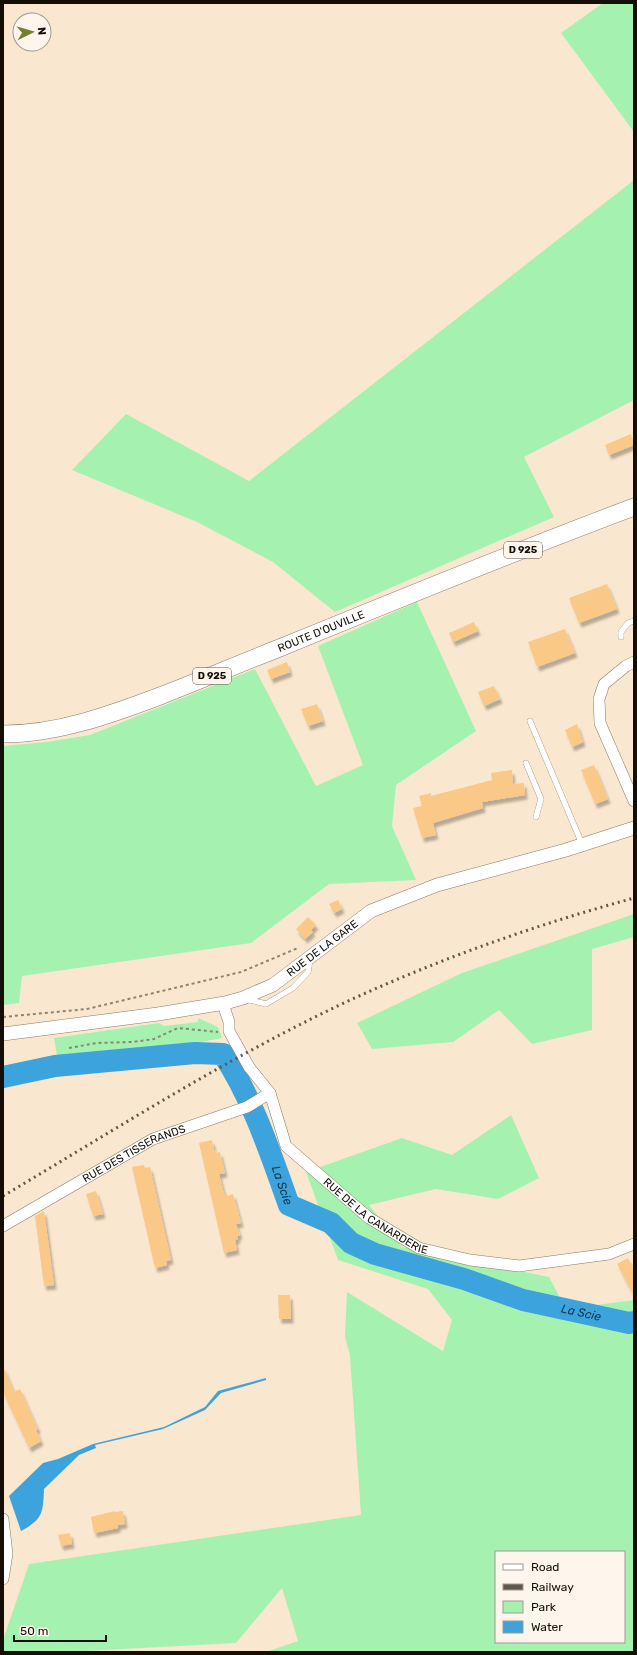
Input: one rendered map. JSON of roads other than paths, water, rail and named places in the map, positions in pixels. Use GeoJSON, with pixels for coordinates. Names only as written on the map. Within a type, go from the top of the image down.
{"type":"FeatureCollection","features":[{"type":"Feature","properties":{"kind":"main road","name":"ROUTE D'OUVILLE"},"geometry":{"type":"LineString","coordinates":[[3,734],[18,734],[59,728],[110,715],[197,682],[420,590],[634,507]]}},
{"type":"Feature","properties":{"kind":"street"},"geometry":{"type":"LineString","coordinates":[[634,662],[626,666],[604,684],[599,699],[600,723],[634,801]]}},
{"type":"Feature","properties":{"kind":"street","name":"RUE DE LA GARE"},"geometry":{"type":"LineString","coordinates":[[3,1034],[143,1016],[224,1003],[243,998],[273,985],[371,911],[437,885],[582,845],[634,828]]}},
{"type":"Feature","properties":{"kind":"street","name":"RUE DE LA CANARDERIE"},"geometry":{"type":"LineString","coordinates":[[224,1003],[229,1022],[229,1031],[249,1067],[268,1095],[286,1146],[369,1218],[419,1248],[470,1260],[519,1266],[608,1254],[634,1244]]}},
{"type":"Feature","properties":{"kind":"street","name":"RUE DES TISSERANDS"},"geometry":{"type":"LineString","coordinates":[[3,1226],[153,1139],[247,1107],[268,1095]]}},
{"type":"Feature","properties":{"kind":"street"},"geometry":{"type":"LineString","coordinates":[[3,1519],[7,1554],[3,1579]]}},
{"type":"Feature","properties":{"kind":"lane"},"geometry":{"type":"LineString","coordinates":[[621,637],[621,632],[628,623],[634,621]]}},
{"type":"Feature","properties":{"kind":"lane"},"geometry":{"type":"LineString","coordinates":[[530,720],[582,845]]}},
{"type":"Feature","properties":{"kind":"lane"},"geometry":{"type":"LineString","coordinates":[[526,763],[541,799],[536,817]]}},
{"type":"Feature","properties":{"kind":"water"},"geometry":{"type":"Polygon","coordinates":[[[266,1378],[266,1380],[221,1393],[205,1410],[163,1429],[95,1445],[96,1448],[79,1455],[44,1489],[42,1510],[38,1519],[21,1531],[9,1496],[43,1463],[58,1459],[93,1444],[164,1427],[205,1407],[218,1391],[266,1378]]]}},
{"type":"Feature","properties":{"kind":"waterway","name":"La Scie"},"geometry":{"type":"LineString","coordinates":[[3,1077],[55,1066],[195,1053],[223,1054],[252,1107],[289,1205],[331,1223],[351,1243],[375,1254],[464,1279],[523,1300],[629,1323],[634,1322]]}},
{"type":"Feature","properties":{"kind":"railway"},"geometry":{"type":"LineString","coordinates":[[3,1196],[215,1070],[346,1002],[452,957],[524,931],[634,898]]}}]}
